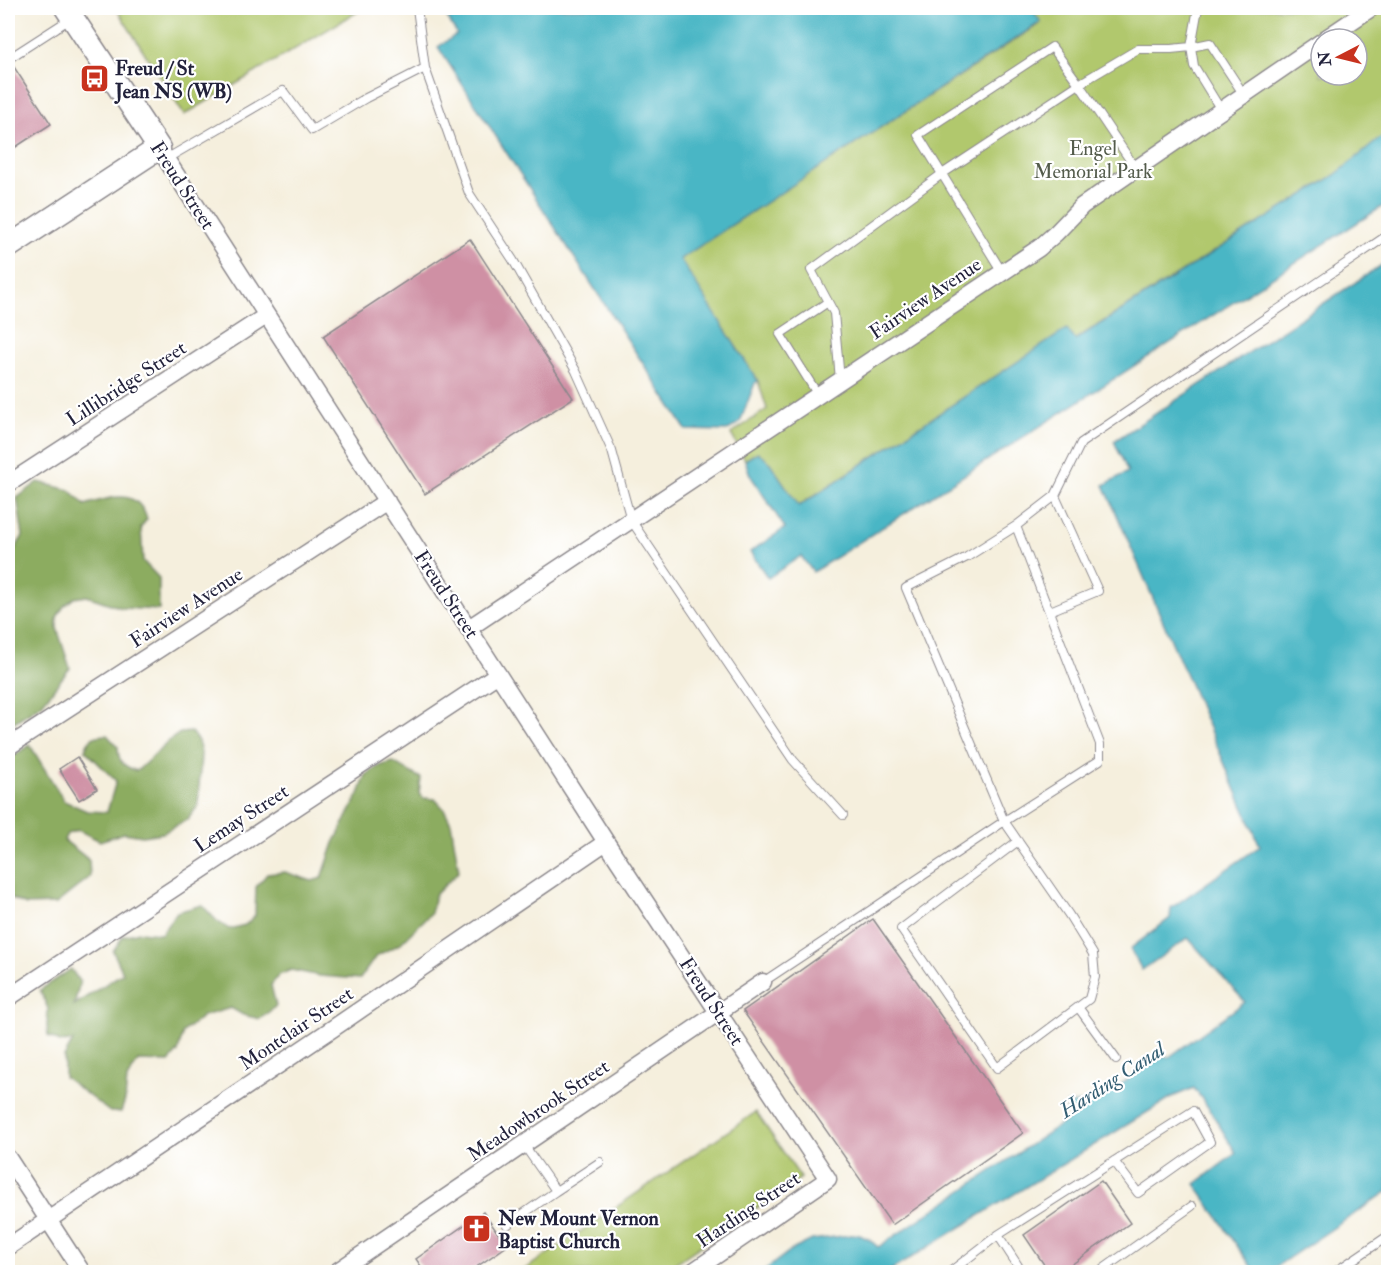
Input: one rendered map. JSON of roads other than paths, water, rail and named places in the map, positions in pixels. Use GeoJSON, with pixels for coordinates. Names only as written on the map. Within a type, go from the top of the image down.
{"type":"FeatureCollection","features":[{"type":"Feature","properties":{"kind":"street"},"geometry":{"type":"LineString","coordinates":[[1343,27],[1371,8]]}},
{"type":"Feature","properties":{"kind":"street","name":"Freud Street"},"geometry":{"type":"LineString","coordinates":[[69,12],[606,842],[828,1179]]}},
{"type":"Feature","properties":{"kind":"street","name":"Fairview Avenue"},"geometry":{"type":"LineString","coordinates":[[469,628],[1039,248],[1082,206],[1309,50]]}},
{"type":"Feature","properties":{"kind":"street"},"geometry":{"type":"LineString","coordinates":[[8,247],[162,154]]}},
{"type":"Feature","properties":{"kind":"street","name":"Lillibridge Street"},"geometry":{"type":"LineString","coordinates":[[8,484],[266,316]]}},
{"type":"Feature","properties":{"kind":"street","name":"Fairview Avenue"},"geometry":{"type":"LineString","coordinates":[[8,747],[387,501]]}},
{"type":"Feature","properties":{"kind":"street","name":"Lemay Street"},"geometry":{"type":"LineString","coordinates":[[8,998],[498,674]]}},
{"type":"Feature","properties":{"kind":"street","name":"Montclair Street"},"geometry":{"type":"LineString","coordinates":[[8,1247],[606,842]]}},
{"type":"Feature","properties":{"kind":"street","name":"Meadowbrook Street"},"geometry":{"type":"LineString","coordinates":[[336,1272],[763,982]]}},
{"type":"Feature","properties":{"kind":"street"},"geometry":{"type":"LineString","coordinates":[[8,1158],[82,1272]]}},
{"type":"Feature","properties":{"kind":"street","name":"Harding Street"},"geometry":{"type":"LineString","coordinates":[[692,1272],[828,1179]]}},
{"type":"Feature","properties":{"kind":"lane"},"geometry":{"type":"LineString","coordinates":[[417,8],[425,68],[469,193],[513,261],[576,372],[612,451],[631,520],[793,760],[843,815]]}},
{"type":"Feature","properties":{"kind":"lane"},"geometry":{"type":"LineString","coordinates":[[1198,8],[1191,47],[1194,66],[1221,111]]}},
{"type":"Feature","properties":{"kind":"lane"},"geometry":{"type":"LineString","coordinates":[[8,59],[69,12]]}},
{"type":"Feature","properties":{"kind":"lane"},"geometry":{"type":"LineString","coordinates":[[840,380],[834,313],[812,270],[942,174],[1079,84],[1138,49],[1171,49],[1210,43],[1244,95]]}},
{"type":"Feature","properties":{"kind":"lane"},"geometry":{"type":"LineString","coordinates":[[1002,272],[918,135],[1052,47],[1136,169]]}},
{"type":"Feature","properties":{"kind":"lane"},"geometry":{"type":"LineString","coordinates":[[162,154],[283,91],[312,130],[366,98],[425,68]]}},
{"type":"Feature","properties":{"kind":"lane"},"geometry":{"type":"LineString","coordinates":[[1018,841],[901,929],[997,1068],[1089,999],[1095,977],[1093,954],[1069,915],[1018,841],[1004,821],[906,588],[968,557],[1016,526],[1055,496],[1081,442],[1389,236]]}},
{"type":"Feature","properties":{"kind":"lane"},"geometry":{"type":"LineString","coordinates":[[818,395],[780,334],[828,302]]}},
{"type":"Feature","properties":{"kind":"lane"},"geometry":{"type":"LineString","coordinates":[[1050,611],[1098,591],[1055,496]]}},
{"type":"Feature","properties":{"kind":"lane"},"geometry":{"type":"LineString","coordinates":[[763,982],[1004,821],[1100,760],[1100,744],[1016,526]]}},
{"type":"Feature","properties":{"kind":"lane"},"geometry":{"type":"LineString","coordinates":[[1078,1007],[1116,1059]]}},
{"type":"Feature","properties":{"kind":"lane"},"geometry":{"type":"LineString","coordinates":[[950,1272],[998,1235],[1114,1161],[1193,1111],[1210,1142],[1138,1193],[1114,1161]]}},
{"type":"Feature","properties":{"kind":"lane"},"geometry":{"type":"LineString","coordinates":[[524,1145],[556,1191]]}},
{"type":"Feature","properties":{"kind":"lane"},"geometry":{"type":"LineString","coordinates":[[507,1225],[600,1162]]}},
{"type":"Feature","properties":{"kind":"lane"},"geometry":{"type":"LineString","coordinates":[[1099,1272],[1192,1206]]}},
{"type":"Feature","properties":{"kind":"lane"},"geometry":{"type":"LineString","coordinates":[[998,1235],[1022,1272]]}},
{"type":"Feature","properties":{"kind":"lane"},"geometry":{"type":"LineString","coordinates":[[1335,1272],[1389,1236]]}},
{"type":"Feature","properties":{"kind":"water"},"geometry":{"type":"Polygon","coordinates":[[[462,8],[1031,8],[1041,22],[680,259],[758,381],[755,383],[740,422],[727,431],[686,430],[438,47],[457,34],[447,17],[462,8]]]}},
{"type":"Feature","properties":{"kind":"water"},"geometry":{"type":"Polygon","coordinates":[[[1388,132],[1388,203],[813,572],[801,556],[768,578],[750,552],[785,528],[750,475],[745,460],[758,452],[770,463],[799,506],[1067,329],[1075,340],[1335,175],[1388,132]]]}},
{"type":"Feature","properties":{"kind":"water"},"geometry":{"type":"Polygon","coordinates":[[[1388,261],[1388,1191],[1268,1272],[1255,1272],[1195,1184],[1236,1153],[1194,1088],[1172,1097],[888,1272],[762,1272],[790,1251],[812,1240],[858,1234],[878,1247],[1079,1112],[1067,1111],[1067,1104],[1094,1102],[1163,1056],[1169,1057],[1245,1002],[1188,938],[1142,970],[1130,949],[1170,918],[1171,908],[1260,846],[1104,485],[1128,472],[1114,441],[1388,261]]]}},
{"type":"Feature","properties":{"kind":"place","name":"Freud / St Jean NS (WB)"},"geometry":{"type":"Point","coordinates":[94,79]}},
{"type":"Feature","properties":{"kind":"place","name":"New Mount Vernon Baptist Church"},"geometry":{"type":"Point","coordinates":[477,1229]}},
{"type":"Feature","properties":{"kind":"park label","name":"Engel Memorial Park"},"geometry":{"type":"Point","coordinates":[1093,160]}},
{"type":"Feature","properties":{"kind":"water label","name":"Harding Canal"},"geometry":{"type":"Point","coordinates":[1112,1080]}}]}
